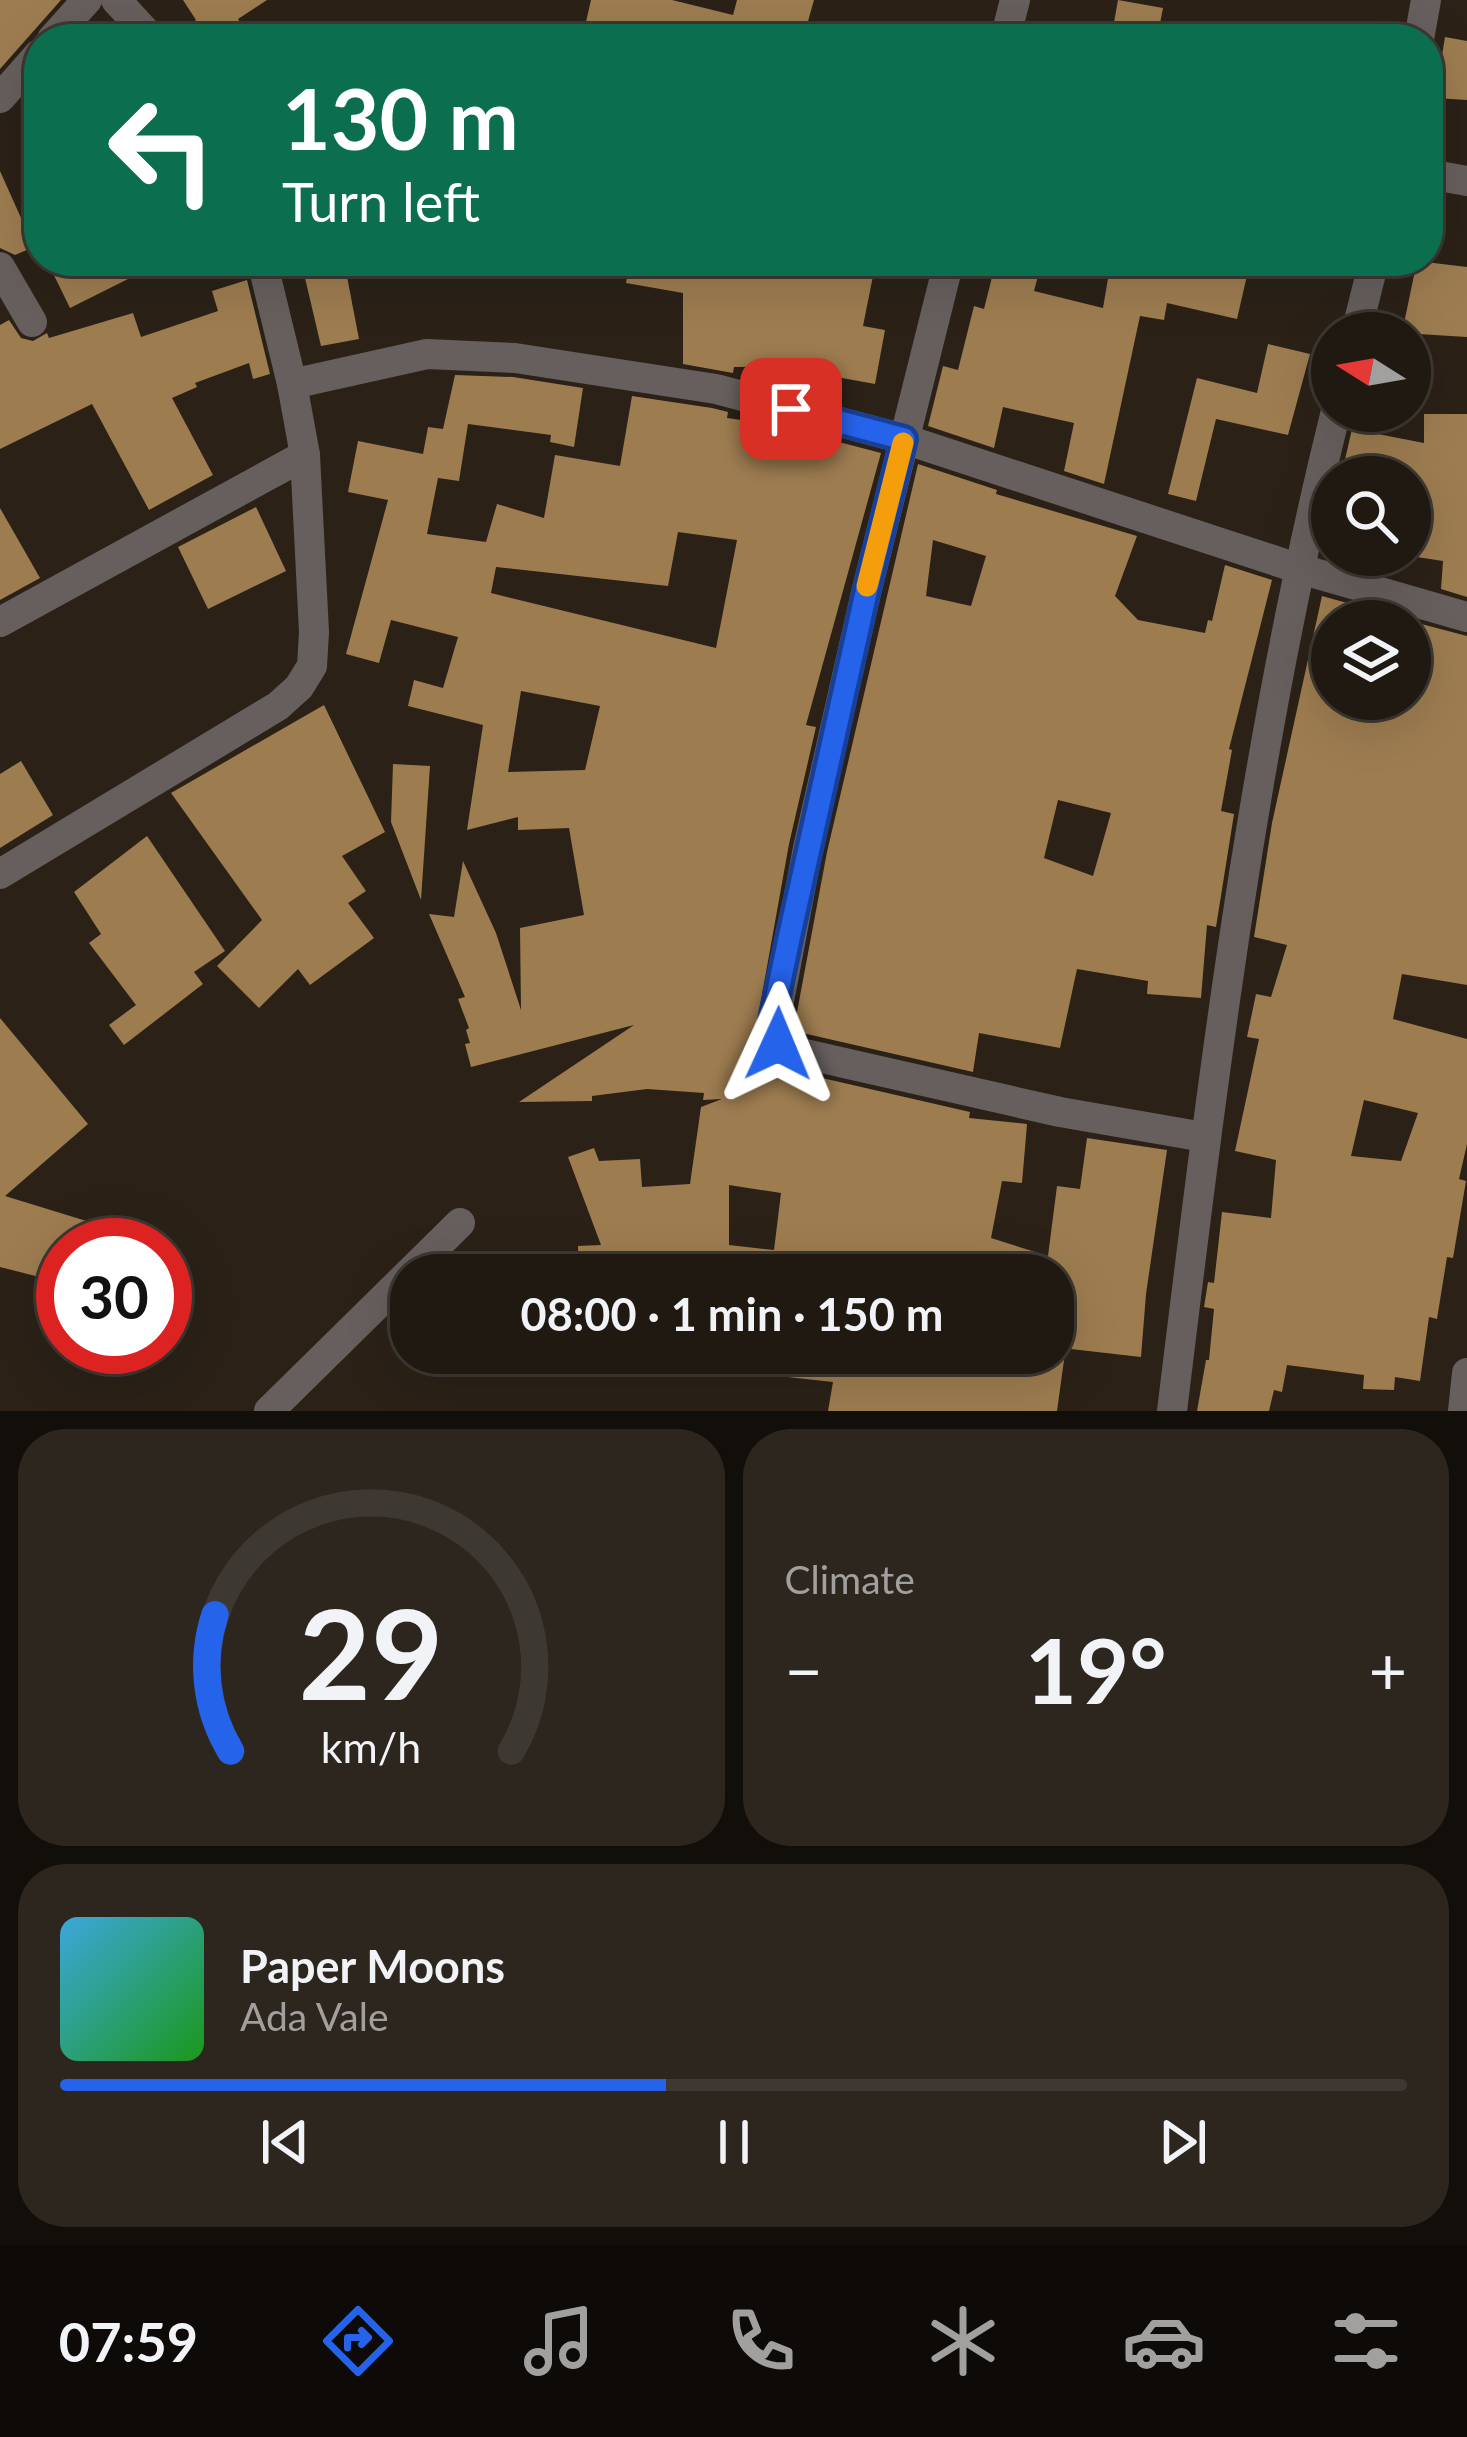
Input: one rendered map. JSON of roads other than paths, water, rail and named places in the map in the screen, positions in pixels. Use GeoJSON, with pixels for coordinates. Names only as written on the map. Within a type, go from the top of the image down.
{"type":"FeatureCollection","features":[{"type":"Feature","properties":{"kind":"street"},"geometry":{"type":"LineString","coordinates":[[65,24],[87,0]]}},
{"type":"Feature","properties":{"kind":"street"},"geometry":{"type":"LineString","coordinates":[[116,0],[138,24]]}},
{"type":"Feature","properties":{"kind":"street"},"geometry":{"type":"LineString","coordinates":[[0,98],[24,71]]}},
{"type":"Feature","properties":{"kind":"street"},"geometry":{"type":"LineString","coordinates":[[0,266],[32,322]]}},
{"type":"Feature","properties":{"kind":"street"},"geometry":{"type":"LineString","coordinates":[[0,874],[252,722],[299,687],[312,666],[305,455],[266,276]]}},
{"type":"Feature","properties":{"kind":"street"},"geometry":{"type":"LineString","coordinates":[[945,276],[818,802],[773,1033],[787,1050],[1060,1112],[1204,1137]]}},
{"type":"Feature","properties":{"kind":"street"},"geometry":{"type":"LineString","coordinates":[[1361,312],[1370,276]]}},
{"type":"Feature","properties":{"kind":"street"},"geometry":{"type":"LineString","coordinates":[[292,384],[427,355],[515,358],[716,389],[904,439],[1297,568],[1467,617]]}},
{"type":"Feature","properties":{"kind":"street"},"geometry":{"type":"LineString","coordinates":[[1172,1411],[1204,1137],[1275,676],[1331,432]]}},
{"type":"Feature","properties":{"kind":"street"},"geometry":{"type":"LineString","coordinates":[[0,622],[305,455]]}},
{"type":"Feature","properties":{"kind":"street"},"geometry":{"type":"LineString","coordinates":[[269,1411],[460,1222]]}},
{"type":"Feature","properties":{"kind":"street"},"geometry":{"type":"LineString","coordinates":[[1463,1411],[1467,1373]]}}]}
